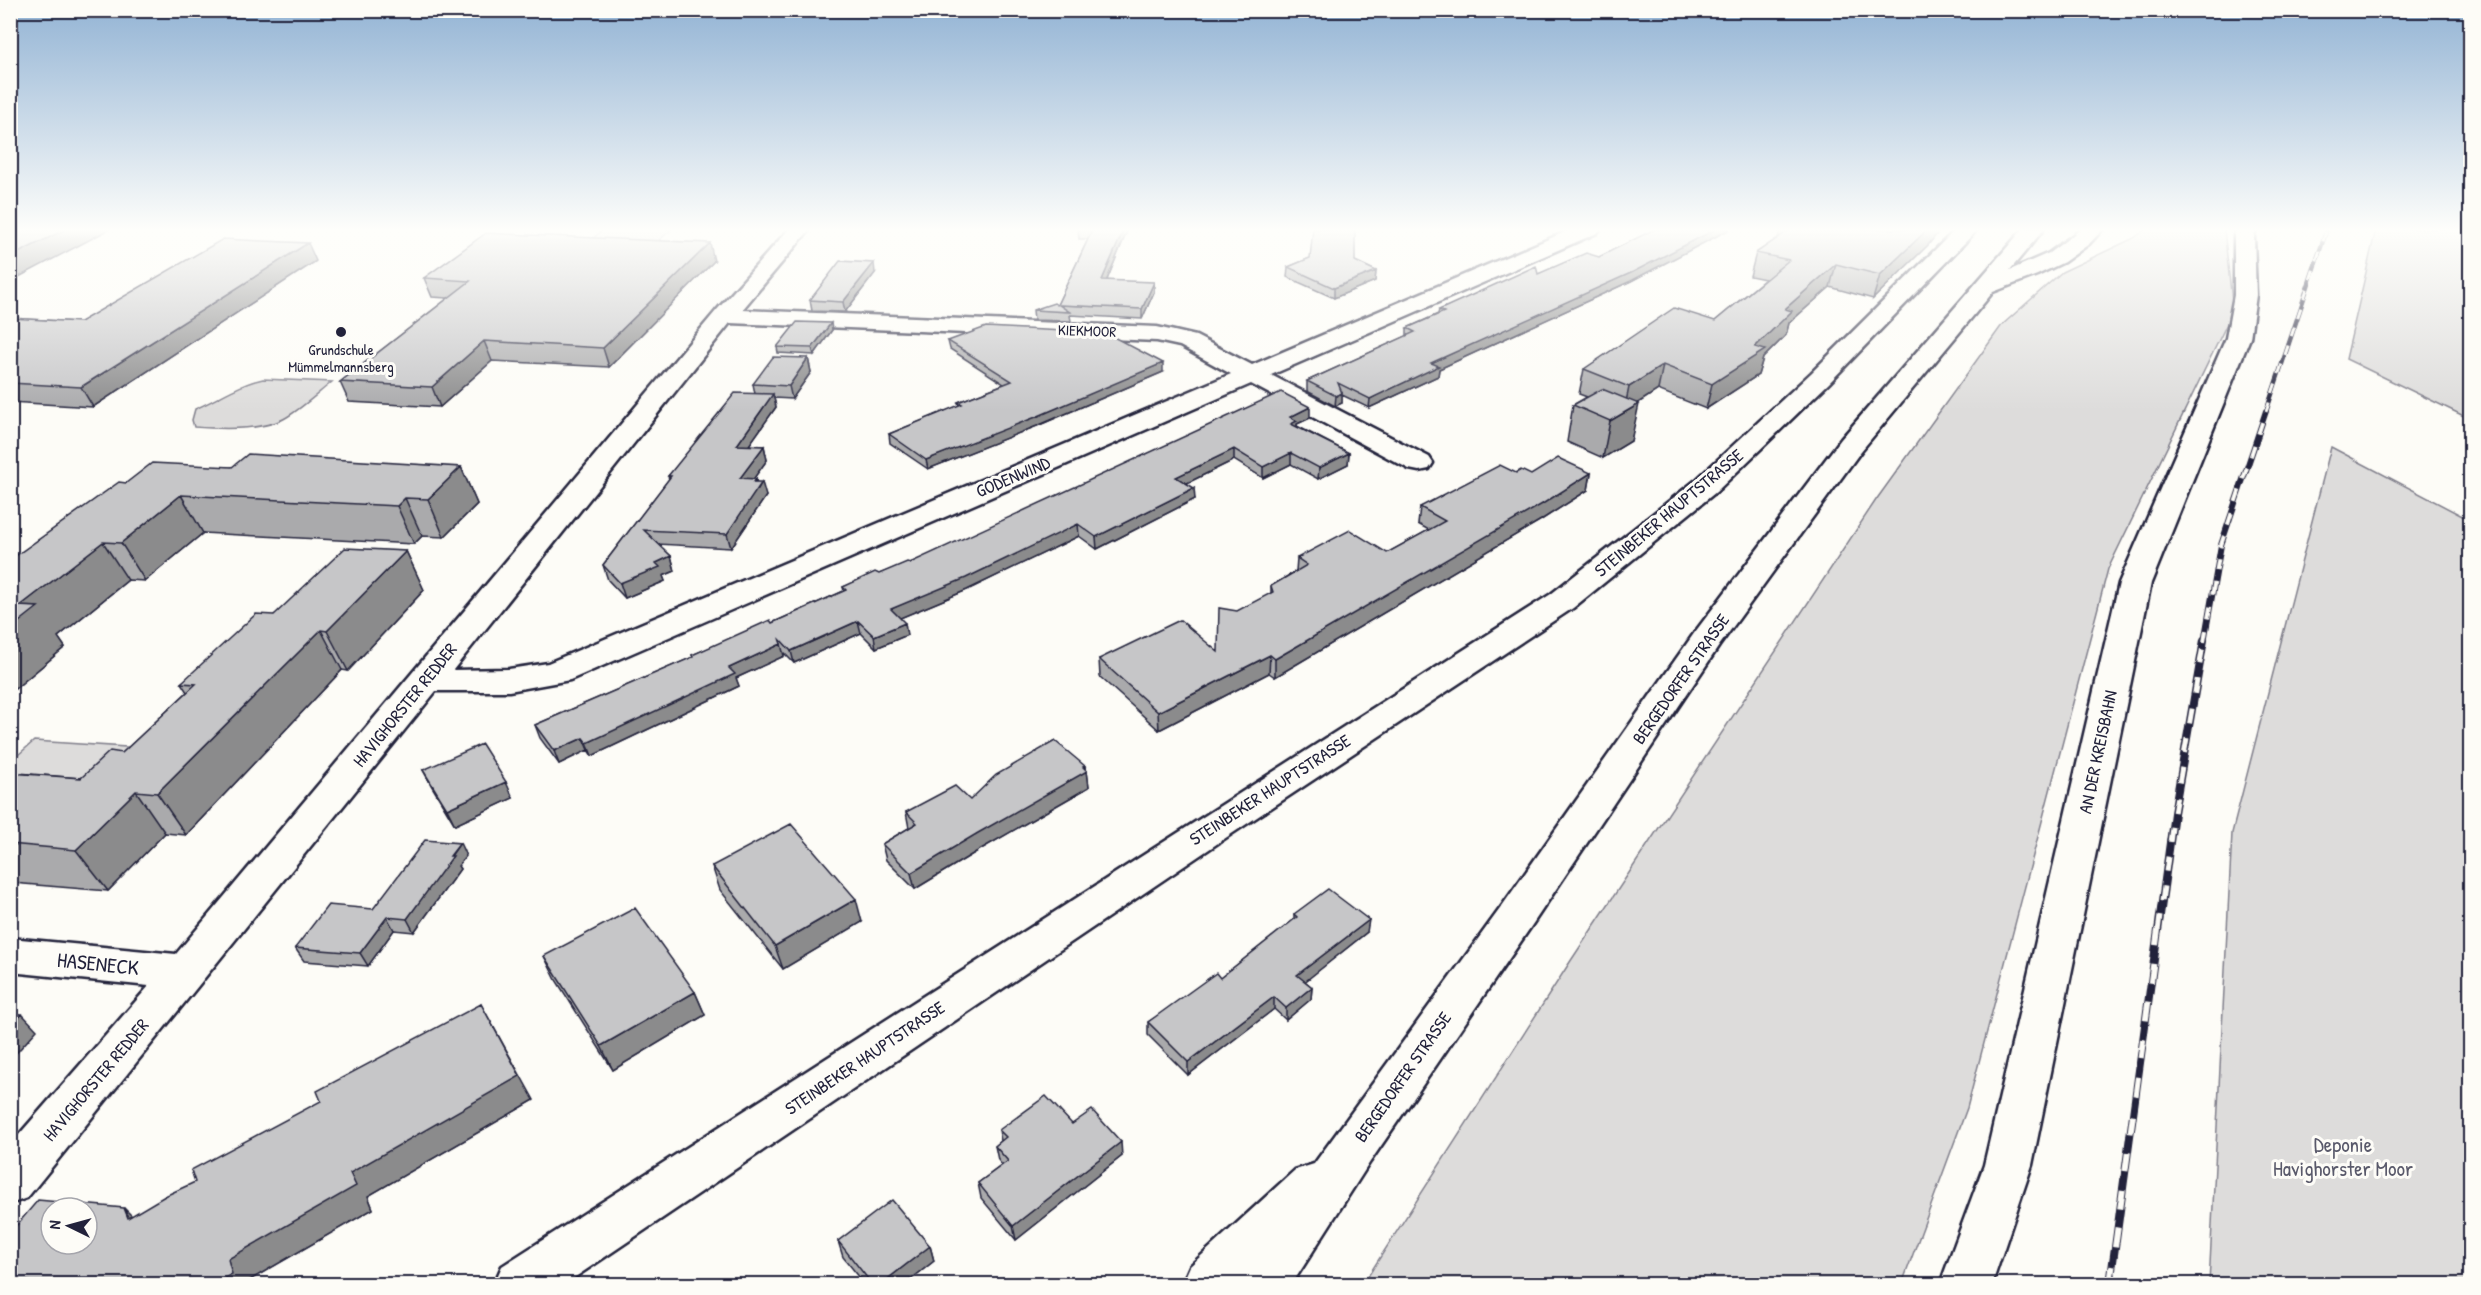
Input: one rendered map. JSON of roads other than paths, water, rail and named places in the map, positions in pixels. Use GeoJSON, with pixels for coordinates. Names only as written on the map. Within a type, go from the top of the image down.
{"type":"FeatureCollection","features":[{"type":"Feature","properties":{"kind":"street","name":"HAVIGHORSTER REDDER"},"geometry":{"type":"LineString","coordinates":[[10,1182],[186,972],[747,289]]}},
{"type":"Feature","properties":{"kind":"street","name":"GODENWIND"},"geometry":{"type":"LineString","coordinates":[[426,679],[485,683],[514,681],[558,672],[1449,289]]}},
{"type":"Feature","properties":{"kind":"street","name":"STEINBEKER HAUPTSTRASSE"},"geometry":{"type":"LineString","coordinates":[[520,1284],[657,1196],[1216,825],[1562,601],[1706,486],[1820,378],[1908,289]]}},
{"type":"Feature","properties":{"kind":"street","name":"BERGEDORFER STRASSE"},"geometry":{"type":"LineString","coordinates":[[1263,1284],[1353,1147],[1516,917],[1714,630],[1851,445],[1982,289]]}},
{"type":"Feature","properties":{"kind":"street","name":"AN DER KREISBAHN"},"geometry":{"type":"LineString","coordinates":[[1966,1284],[2008,1165],[2135,583],[2238,338],[2245,289]]}},
{"type":"Feature","properties":{"kind":"street","name":"KIEKMOOR"},"geometry":{"type":"LineString","coordinates":[[724,316],[1157,334],[1188,341],[1419,463]]}},
{"type":"Feature","properties":{"kind":"street","name":"HASENECK"},"geometry":{"type":"LineString","coordinates":[[10,955],[186,972]]}},
{"type":"Feature","properties":{"kind":"street","name":"BERGEDORFER STRASSE"},"geometry":{"type":"LineString","coordinates":[[1208,1284],[1353,1147]]}},
{"type":"Feature","properties":{"kind":"railway"},"geometry":{"type":"LineString","coordinates":[[2266,412],[2307,289]]}},
{"type":"Feature","properties":{"kind":"railway"},"geometry":{"type":"LineString","coordinates":[[2204,642],[2221,545],[2266,411]]}},
{"type":"Feature","properties":{"kind":"railway"},"geometry":{"type":"LineString","coordinates":[[2158,931],[2174,813],[2204,640]]}},
{"type":"Feature","properties":{"kind":"railway"},"geometry":{"type":"LineString","coordinates":[[2110,1284],[2158,930]]}},
{"type":"Feature","properties":{"kind":"place","name":"Grundschule Mümmelmannsberg"},"geometry":{"type":"Point","coordinates":[341,332]}},
{"type":"Feature","properties":{"kind":"park label","name":"Deponie Havighorster Moor"},"geometry":{"type":"Point","coordinates":[2343,1157]}}]}
